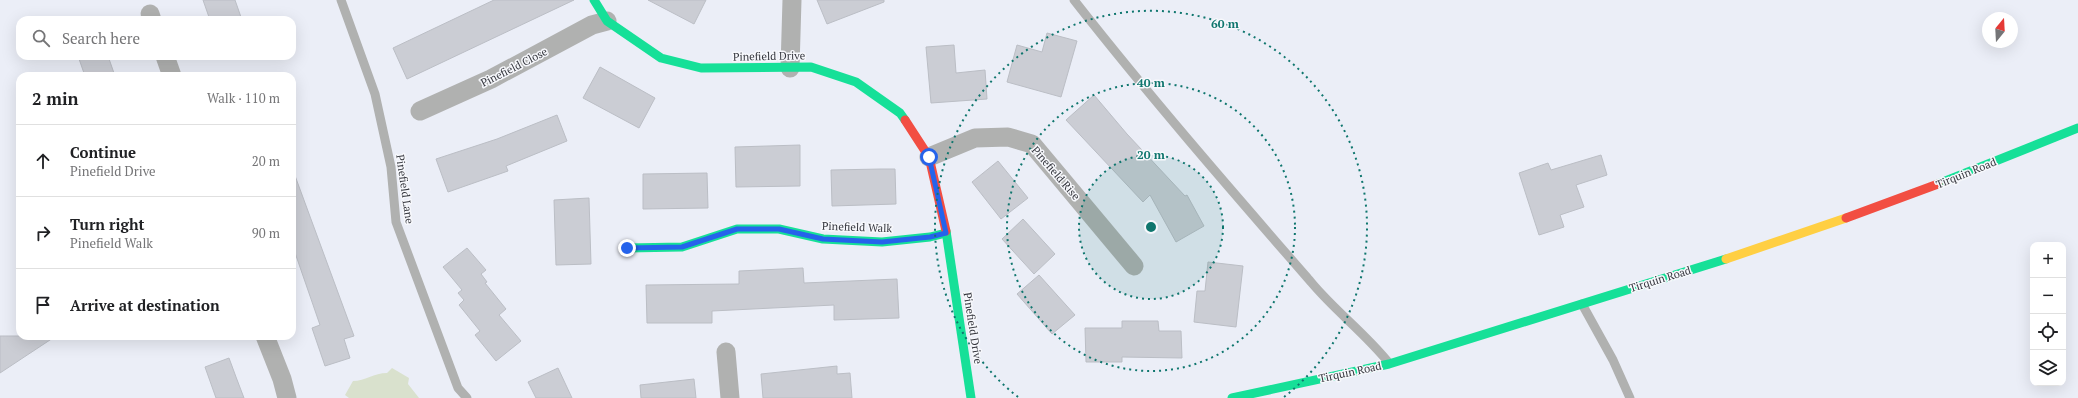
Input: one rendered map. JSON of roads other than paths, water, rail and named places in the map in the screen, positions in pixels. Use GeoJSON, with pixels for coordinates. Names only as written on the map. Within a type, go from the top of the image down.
{"type":"FeatureCollection","features":[{"type":"Feature","properties":{"kind":"street","name":"Pinefield Drive"},"geometry":{"type":"LineString","coordinates":[[594,0],[607,21],[661,58],[701,68],[811,67],[856,82],[900,113],[929,157],[946,233],[971,398]]}},
{"type":"Feature","properties":{"kind":"street"},"geometry":{"type":"LineString","coordinates":[[790,68],[792,0]]}},
{"type":"Feature","properties":{"kind":"street","name":"Pinefield Close"},"geometry":{"type":"LineString","coordinates":[[420,111],[492,80],[592,25],[607,21]]}},
{"type":"Feature","properties":{"kind":"street"},"geometry":{"type":"LineString","coordinates":[[166,60],[171,72]]}},
{"type":"Feature","properties":{"kind":"street","name":"Tirquin Road"},"geometry":{"type":"LineString","coordinates":[[1232,398],[1389,364],[1582,304],[1839,221],[2078,128]]}},
{"type":"Feature","properties":{"kind":"street","name":"Pinefield Rise"},"geometry":{"type":"LineString","coordinates":[[929,157],[976,138],[1008,137],[1032,144],[1134,266]]}},
{"type":"Feature","properties":{"kind":"street","name":"Pinefield Walk"},"geometry":{"type":"LineString","coordinates":[[627,248],[682,247],[737,229],[779,229],[823,239],[882,242],[930,237],[946,233]]}},
{"type":"Feature","properties":{"kind":"street"},"geometry":{"type":"LineString","coordinates":[[267,340],[282,379],[287,398]]}},
{"type":"Feature","properties":{"kind":"street"},"geometry":{"type":"LineString","coordinates":[[726,352],[730,398]]}},
{"type":"Feature","properties":{"kind":"lane","name":"Pinefield Lane"},"geometry":{"type":"LineString","coordinates":[[341,0],[375,94],[391,167],[396,222],[458,388],[467,398]]}},
{"type":"Feature","properties":{"kind":"lane"},"geometry":{"type":"LineString","coordinates":[[1074,0],[1111,48],[1312,284],[1374,344],[1389,364]]}},
{"type":"Feature","properties":{"kind":"lane"},"geometry":{"type":"LineString","coordinates":[[1582,304],[1613,360],[1630,398]]}}]}
